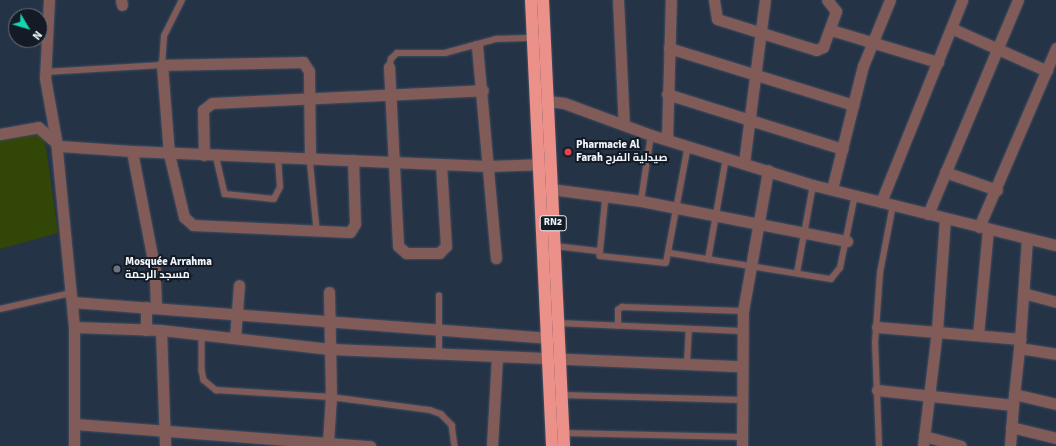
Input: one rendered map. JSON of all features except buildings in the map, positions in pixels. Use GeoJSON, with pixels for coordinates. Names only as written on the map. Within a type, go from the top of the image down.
{"type":"FeatureCollection","features":[{"type":"Feature","properties":{"kind":"highway","name":"RN2"},"geometry":{"type":"LineString","coordinates":[[531,0],[533,38],[542,100]]}},
{"type":"Feature","properties":{"kind":"highway","name":"RN2"},"geometry":{"type":"LineString","coordinates":[[542,0],[542,100],[545,164],[547,338],[554,359],[561,395],[564,446]]}},
{"type":"Feature","properties":{"kind":"highway","name":"RN2"},"geometry":{"type":"LineString","coordinates":[[545,164],[551,189],[558,324],[554,359],[552,446]]}},
{"type":"Feature","properties":{"kind":"street"},"geometry":{"type":"LineString","coordinates":[[49,0],[45,72],[56,140],[73,297],[74,446]]}},
{"type":"Feature","properties":{"kind":"street"},"geometry":{"type":"LineString","coordinates":[[618,0],[624,125]]}},
{"type":"Feature","properties":{"kind":"street"},"geometry":{"type":"LineString","coordinates":[[667,139],[667,94],[671,0]]}},
{"type":"Feature","properties":{"kind":"street"},"geometry":{"type":"LineString","coordinates":[[714,0],[717,19],[816,50],[823,47],[831,30],[836,8],[828,0]]}},
{"type":"Feature","properties":{"kind":"street"},"geometry":{"type":"LineString","coordinates":[[744,163],[765,0]]}},
{"type":"Feature","properties":{"kind":"street"},"geometry":{"type":"LineString","coordinates":[[832,189],[871,41],[890,0]]}},
{"type":"Feature","properties":{"kind":"street"},"geometry":{"type":"LineString","coordinates":[[881,202],[938,62],[961,0]]}},
{"type":"Feature","properties":{"kind":"street"},"geometry":{"type":"LineString","coordinates":[[928,214],[1018,0]]}},
{"type":"Feature","properties":{"kind":"street"},"geometry":{"type":"LineString","coordinates":[[951,28],[1047,71]]}},
{"type":"Feature","properties":{"kind":"street"},"geometry":{"type":"LineString","coordinates":[[831,30],[938,62]]}},
{"type":"Feature","properties":{"kind":"street"},"geometry":{"type":"LineString","coordinates":[[477,46],[483,90],[496,258]]}},
{"type":"Feature","properties":{"kind":"street"},"geometry":{"type":"LineString","coordinates":[[669,48],[853,105]]}},
{"type":"Feature","properties":{"kind":"street"},"geometry":{"type":"LineString","coordinates":[[978,335],[984,229],[996,190],[1056,48]]}},
{"type":"Feature","properties":{"kind":"street"},"geometry":{"type":"LineString","coordinates":[[310,158],[308,101],[309,71],[298,60],[162,65],[169,154],[184,217],[192,225],[317,230],[353,229],[353,160]]}},
{"type":"Feature","properties":{"kind":"street"},"geometry":{"type":"LineString","coordinates":[[389,67],[389,97],[395,162],[398,246],[406,253],[439,253],[446,246],[441,164]]}},
{"type":"Feature","properties":{"kind":"street"},"geometry":{"type":"LineString","coordinates":[[204,155],[203,110],[206,105],[389,97],[483,90]]}},
{"type":"Feature","properties":{"kind":"street"},"geometry":{"type":"LineString","coordinates":[[667,94],[843,149]]}},
{"type":"Feature","properties":{"kind":"street"},"geometry":{"type":"LineString","coordinates":[[542,100],[813,185],[984,229],[1056,245]]}},
{"type":"Feature","properties":{"kind":"street"},"geometry":{"type":"LineString","coordinates":[[0,134],[38,127],[56,140],[60,146],[169,154],[310,158],[488,166],[545,164]]}},
{"type":"Feature","properties":{"kind":"street"},"geometry":{"type":"LineString","coordinates":[[132,151],[155,271],[151,307],[146,330]]}},
{"type":"Feature","properties":{"kind":"street"},"geometry":{"type":"LineString","coordinates":[[742,442],[741,331],[743,311],[768,170]]}},
{"type":"Feature","properties":{"kind":"street"},"geometry":{"type":"LineString","coordinates":[[945,172],[996,190]]}},
{"type":"Feature","properties":{"kind":"street"},"geometry":{"type":"LineString","coordinates":[[551,189],[641,201],[846,241]]}},
{"type":"Feature","properties":{"kind":"street"},"geometry":{"type":"LineString","coordinates":[[945,218],[937,330],[923,441],[962,446]]}},
{"type":"Feature","properties":{"kind":"street"},"geometry":{"type":"LineString","coordinates":[[1010,446],[1027,238]]}},
{"type":"Feature","properties":{"kind":"street"},"geometry":{"type":"LineString","coordinates":[[235,338],[239,285]]}},
{"type":"Feature","properties":{"kind":"street"},"geometry":{"type":"LineString","coordinates":[[324,443],[331,397],[329,292]]}},
{"type":"Feature","properties":{"kind":"street"},"geometry":{"type":"LineString","coordinates":[[1023,293],[1056,302]]}},
{"type":"Feature","properties":{"kind":"street"},"geometry":{"type":"LineString","coordinates":[[73,297],[151,307],[547,338]]}},
{"type":"Feature","properties":{"kind":"street"},"geometry":{"type":"LineString","coordinates":[[74,326],[161,330],[331,349],[741,366]]}},
{"type":"Feature","properties":{"kind":"street"},"geometry":{"type":"LineString","coordinates":[[876,327],[937,330],[978,335],[1019,343],[1056,354]]}},
{"type":"Feature","properties":{"kind":"street"},"geometry":{"type":"LineString","coordinates":[[161,330],[165,446]]}},
{"type":"Feature","properties":{"kind":"street"},"geometry":{"type":"LineString","coordinates":[[492,446],[497,356]]}},
{"type":"Feature","properties":{"kind":"street"},"geometry":{"type":"LineString","coordinates":[[877,390],[1056,404]]}},
{"type":"Feature","properties":{"kind":"street"},"geometry":{"type":"LineString","coordinates":[[75,424],[370,446]]}},
{"type":"Feature","properties":{"kind":"street"},"geometry":{"type":"LineString","coordinates":[[1011,428],[1056,438]]}},
{"type":"Feature","properties":{"kind":"lane"},"geometry":{"type":"LineString","coordinates":[[45,72],[162,65],[164,36],[182,0]]}},
{"type":"Feature","properties":{"kind":"lane"},"geometry":{"type":"LineString","coordinates":[[389,67],[391,59],[398,53],[445,52],[477,46],[496,39],[533,38]]}},
{"type":"Feature","properties":{"kind":"lane"},"geometry":{"type":"LineString","coordinates":[[641,201],[652,135]]}},
{"type":"Feature","properties":{"kind":"lane"},"geometry":{"type":"LineString","coordinates":[[554,246],[598,251],[604,257],[662,264],[670,253],[688,146]]}},
{"type":"Feature","properties":{"kind":"lane"},"geometry":{"type":"LineString","coordinates":[[216,155],[225,194],[274,199],[280,187],[278,157]]}},
{"type":"Feature","properties":{"kind":"lane"},"geometry":{"type":"LineString","coordinates":[[310,158],[317,230]]}},
{"type":"Feature","properties":{"kind":"lane"},"geometry":{"type":"LineString","coordinates":[[708,260],[726,158]]}},
{"type":"Feature","properties":{"kind":"lane"},"geometry":{"type":"LineString","coordinates":[[797,273],[802,233],[813,185]]}},
{"type":"Feature","properties":{"kind":"lane"},"geometry":{"type":"LineString","coordinates":[[670,253],[751,267],[834,277],[846,241],[855,195]]}},
{"type":"Feature","properties":{"kind":"lane"},"geometry":{"type":"LineString","coordinates":[[598,251],[606,196]]}},
{"type":"Feature","properties":{"kind":"lane"},"geometry":{"type":"LineString","coordinates":[[879,446],[877,390],[874,366],[876,327],[880,273],[893,205]]}},
{"type":"Feature","properties":{"kind":"lane"},"geometry":{"type":"LineString","coordinates":[[439,296],[439,354]]}},
{"type":"Feature","properties":{"kind":"lane"},"geometry":{"type":"LineString","coordinates":[[0,309],[73,297]]}},
{"type":"Feature","properties":{"kind":"lane"},"geometry":{"type":"LineString","coordinates":[[618,326],[618,310],[622,307],[743,311]]}},
{"type":"Feature","properties":{"kind":"lane"},"geometry":{"type":"LineString","coordinates":[[558,324],[618,326],[689,331],[741,331]]}},
{"type":"Feature","properties":{"kind":"lane"},"geometry":{"type":"LineString","coordinates":[[688,364],[689,331]]}},
{"type":"Feature","properties":{"kind":"lane"},"geometry":{"type":"LineString","coordinates":[[202,335],[202,370],[204,380],[216,390],[331,397],[442,414],[452,425],[455,446]]}},
{"type":"Feature","properties":{"kind":"lane"},"geometry":{"type":"LineString","coordinates":[[561,395],[742,400]]}},
{"type":"Feature","properties":{"kind":"lane"},"geometry":{"type":"LineString","coordinates":[[563,433],[742,442]]}},
{"type":"Feature","properties":{"kind":"green space"},"geometry":{"type":"Polygon","coordinates":[[[44,134],[58,233],[0,249],[0,140],[44,134]]]}},
{"type":"Feature","properties":{"kind":"place","name":"Pharmacie Al Farah صيدلية الفرح"},"geometry":{"type":"Point","coordinates":[568,152]}},
{"type":"Feature","properties":{"kind":"place","name":"Mosquée Arrahma مسجد الرحمة"},"geometry":{"type":"Point","coordinates":[117,269]}}]}
